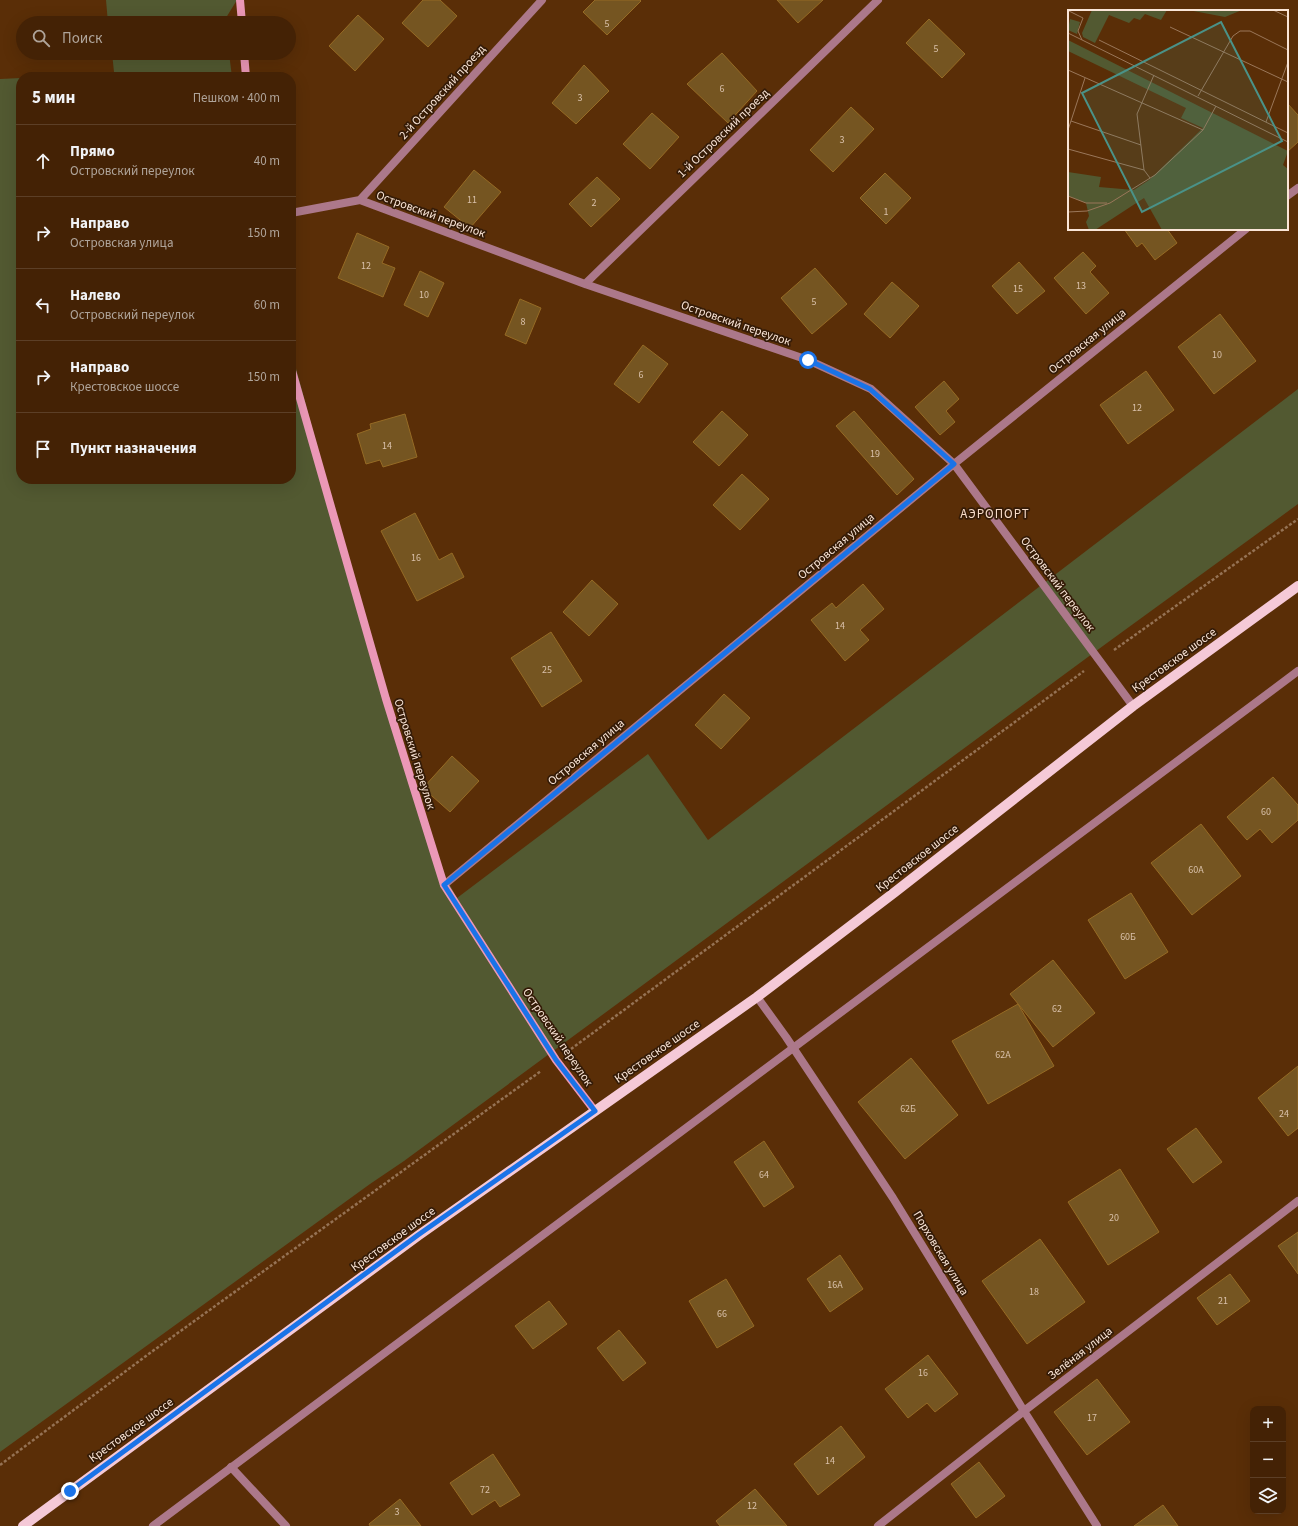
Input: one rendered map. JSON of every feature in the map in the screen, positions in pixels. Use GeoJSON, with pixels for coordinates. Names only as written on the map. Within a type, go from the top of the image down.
{"type":"FeatureCollection","features":[{"type":"Feature","properties":{"kind":"main road","name":"Крестовское шоссе"},"geometry":{"type":"LineString","coordinates":[[23,1526],[418,1235],[757,997],[895,892],[1133,706],[1298,586]]}},
{"type":"Feature","properties":{"kind":"street"},"geometry":{"type":"LineString","coordinates":[[240,0],[241,16]]}},
{"type":"Feature","properties":{"kind":"street","name":"2-й Островский проезд"},"geometry":{"type":"LineString","coordinates":[[360,200],[542,0]]}},
{"type":"Feature","properties":{"kind":"street","name":"1-й Островский проезд"},"geometry":{"type":"LineString","coordinates":[[585,284],[878,0]]}},
{"type":"Feature","properties":{"kind":"street"},"geometry":{"type":"LineString","coordinates":[[245,60],[246,72]]}},
{"type":"Feature","properties":{"kind":"street"},"geometry":{"type":"LineString","coordinates":[[1288,195],[1298,188]]}},
{"type":"Feature","properties":{"kind":"street","name":"Островский переулок"},"geometry":{"type":"LineString","coordinates":[[296,213],[360,200],[585,284],[808,360],[870,389],[954,464],[1133,706]]}},
{"type":"Feature","properties":{"kind":"street","name":"Островская улица"},"geometry":{"type":"LineString","coordinates":[[444,885],[954,464],[1245,230]]}},
{"type":"Feature","properties":{"kind":"street","name":"Островский переулок"},"geometry":{"type":"LineString","coordinates":[[296,384],[386,699],[444,885],[556,1060],[595,1111]]}},
{"type":"Feature","properties":{"kind":"street"},"geometry":{"type":"LineString","coordinates":[[153,1526],[1298,671]]}},
{"type":"Feature","properties":{"kind":"street","name":"Порховская улица"},"geometry":{"type":"LineString","coordinates":[[757,997],[894,1198],[1024,1411],[1097,1526]]}},
{"type":"Feature","properties":{"kind":"street","name":"Зелёная улица"},"geometry":{"type":"LineString","coordinates":[[878,1526],[1024,1411],[1298,1201]]}},
{"type":"Feature","properties":{"kind":"street"},"geometry":{"type":"LineString","coordinates":[[231,1467],[286,1526]]}},
{"type":"Feature","properties":{"kind":"path"},"geometry":{"type":"LineString","coordinates":[[0,1465],[150,1353],[556,1060],[1099,660],[1298,519]]}},
{"type":"Feature","properties":{"kind":"green space"},"geometry":{"type":"Polygon","coordinates":[[[106,0],[237,0],[227,16],[107,16],[106,0]]]}},
{"type":"Feature","properties":{"kind":"green space"},"geometry":{"type":"Polygon","coordinates":[[[113,60],[230,60],[231,72],[114,72],[113,60]]]}},
{"type":"Feature","properties":{"kind":"green space"},"geometry":{"type":"Polygon","coordinates":[[[16,78],[16,484],[296,484],[296,368],[386,699],[433,854],[457,898],[648,754],[708,840],[1298,389],[1298,504],[404,1161],[370,1184],[0,1452],[0,79],[16,78]]]}},
{"type":"Feature","properties":{"kind":"building"},"geometry":{"type":"Polygon","coordinates":[[[423,0],[440,0],[457,16],[428,47],[402,23],[423,0]]]}},
{"type":"Feature","properties":{"kind":"building"},"geometry":{"type":"Polygon","coordinates":[[[595,0],[641,1],[607,35],[583,12],[595,0]]]}},
{"type":"Feature","properties":{"kind":"building"},"geometry":{"type":"Polygon","coordinates":[[[777,0],[823,0],[798,23],[777,0]]]}},
{"type":"Feature","properties":{"kind":"building"},"geometry":{"type":"Polygon","coordinates":[[[358,15],[384,39],[355,71],[329,46],[358,15]]]}},
{"type":"Feature","properties":{"kind":"building"},"geometry":{"type":"Polygon","coordinates":[[[929,19],[965,54],[942,78],[906,43],[929,19]]]}},
{"type":"Feature","properties":{"kind":"building"},"geometry":{"type":"Polygon","coordinates":[[[722,53],[757,91],[728,123],[687,84],[722,53]]]}},
{"type":"Feature","properties":{"kind":"building"},"geometry":{"type":"Polygon","coordinates":[[[584,65],[609,91],[576,124],[552,103],[584,65]]]}},
{"type":"Feature","properties":{"kind":"building"},"geometry":{"type":"Polygon","coordinates":[[[1288,104],[1298,115],[1298,142],[1288,151],[1288,104]]]}},
{"type":"Feature","properties":{"kind":"building"},"geometry":{"type":"Polygon","coordinates":[[[851,107],[874,129],[833,172],[810,150],[851,107]]]}},
{"type":"Feature","properties":{"kind":"building"},"geometry":{"type":"Polygon","coordinates":[[[652,113],[679,137],[650,169],[623,144],[652,113]]]}},
{"type":"Feature","properties":{"kind":"building"},"geometry":{"type":"Polygon","coordinates":[[[474,170],[501,192],[470,228],[444,207],[474,170]]]}},
{"type":"Feature","properties":{"kind":"building"},"geometry":{"type":"Polygon","coordinates":[[[885,173],[911,198],[886,224],[860,198],[885,173]]]}},
{"type":"Feature","properties":{"kind":"building"},"geometry":{"type":"Polygon","coordinates":[[[597,177],[620,199],[591,227],[569,204],[597,177]]]}},
{"type":"Feature","properties":{"kind":"building"},"geometry":{"type":"Polygon","coordinates":[[[1125,230],[1168,230],[1177,243],[1155,260],[1142,243],[1137,247],[1125,230]]]}},
{"type":"Feature","properties":{"kind":"building"},"geometry":{"type":"Polygon","coordinates":[[[357,233],[389,247],[382,263],[395,268],[383,297],[338,278],[357,233]]]}},
{"type":"Feature","properties":{"kind":"building"},"geometry":{"type":"Polygon","coordinates":[[[1083,252],[1096,266],[1090,272],[1109,293],[1086,314],[1054,278],[1083,252]]]}},
{"type":"Feature","properties":{"kind":"building"},"geometry":{"type":"Polygon","coordinates":[[[1019,262],[1045,291],[1017,314],[992,286],[1019,262]]]}},
{"type":"Feature","properties":{"kind":"building"},"geometry":{"type":"Polygon","coordinates":[[[815,268],[847,304],[812,334],[781,298],[815,268]]]}},
{"type":"Feature","properties":{"kind":"building"},"geometry":{"type":"Polygon","coordinates":[[[420,271],[444,283],[428,317],[404,305],[420,271]]]}},
{"type":"Feature","properties":{"kind":"building"},"geometry":{"type":"Polygon","coordinates":[[[892,282],[919,306],[890,338],[864,314],[892,282]]]}},
{"type":"Feature","properties":{"kind":"building"},"geometry":{"type":"Polygon","coordinates":[[[520,299],[541,308],[526,344],[505,335],[520,299]]]}},
{"type":"Feature","properties":{"kind":"building"},"geometry":{"type":"Polygon","coordinates":[[[1220,314],[1256,361],[1214,394],[1178,347],[1220,314]]]}},
{"type":"Feature","properties":{"kind":"building"},"geometry":{"type":"Polygon","coordinates":[[[643,345],[668,364],[639,403],[614,384],[643,345]]]}},
{"type":"Feature","properties":{"kind":"building"},"geometry":{"type":"Polygon","coordinates":[[[1146,371],[1174,410],[1128,444],[1100,405],[1146,371]]]}},
{"type":"Feature","properties":{"kind":"building"},"geometry":{"type":"Polygon","coordinates":[[[944,381],[959,399],[946,411],[955,422],[940,435],[915,407],[944,381]]]}},
{"type":"Feature","properties":{"kind":"building"},"geometry":{"type":"Polygon","coordinates":[[[722,411],[748,435],[719,466],[693,442],[722,411]]]}},
{"type":"Feature","properties":{"kind":"building"},"geometry":{"type":"Polygon","coordinates":[[[854,411],[914,479],[897,495],[836,426],[854,411]]]}},
{"type":"Feature","properties":{"kind":"building"},"geometry":{"type":"Polygon","coordinates":[[[405,414],[417,457],[383,467],[380,460],[366,464],[357,434],[371,429],[370,424],[405,414]]]}},
{"type":"Feature","properties":{"kind":"building"},"geometry":{"type":"Polygon","coordinates":[[[742,474],[769,499],[740,530],[713,505],[742,474]]]}},
{"type":"Feature","properties":{"kind":"building"},"geometry":{"type":"Polygon","coordinates":[[[415,513],[439,560],[452,553],[464,577],[417,601],[381,531],[415,513]]]}},
{"type":"Feature","properties":{"kind":"building"},"geometry":{"type":"Polygon","coordinates":[[[592,580],[618,604],[589,636],[563,612],[592,580]]]}},
{"type":"Feature","properties":{"kind":"building"},"geometry":{"type":"Polygon","coordinates":[[[863,584],[884,609],[860,630],[869,640],[845,661],[811,620],[832,603],[836,608],[863,584]]]}},
{"type":"Feature","properties":{"kind":"building"},"geometry":{"type":"Polygon","coordinates":[[[551,632],[582,681],[542,707],[511,658],[551,632]]]}},
{"type":"Feature","properties":{"kind":"building"},"geometry":{"type":"Polygon","coordinates":[[[724,694],[750,718],[721,749],[695,725],[724,694]]]}},
{"type":"Feature","properties":{"kind":"building"},"geometry":{"type":"Polygon","coordinates":[[[452,756],[479,781],[450,812],[423,788],[452,756]]]}},
{"type":"Feature","properties":{"kind":"building"},"geometry":{"type":"Polygon","coordinates":[[[1273,777],[1298,805],[1298,820],[1272,843],[1260,829],[1247,840],[1227,817],[1273,777]]]}},
{"type":"Feature","properties":{"kind":"building"},"geometry":{"type":"Polygon","coordinates":[[[1201,824],[1241,876],[1192,915],[1151,863],[1201,824]]]}},
{"type":"Feature","properties":{"kind":"building"},"geometry":{"type":"Polygon","coordinates":[[[1131,893],[1168,952],[1125,979],[1088,920],[1131,893]]]}},
{"type":"Feature","properties":{"kind":"building"},"geometry":{"type":"Polygon","coordinates":[[[1053,960],[1095,1013],[1053,1047],[1010,994],[1053,960]]]}},
{"type":"Feature","properties":{"kind":"building"},"geometry":{"type":"Polygon","coordinates":[[[1018,1004],[1054,1066],[988,1104],[952,1041],[1018,1004]]]}},
{"type":"Feature","properties":{"kind":"building"},"geometry":{"type":"Polygon","coordinates":[[[911,1058],[958,1115],[905,1159],[858,1102],[911,1058]]]}},
{"type":"Feature","properties":{"kind":"building"},"geometry":{"type":"Polygon","coordinates":[[[1298,1066],[1298,1128],[1288,1136],[1258,1098],[1298,1066]]]}},
{"type":"Feature","properties":{"kind":"building"},"geometry":{"type":"Polygon","coordinates":[[[1196,1128],[1222,1162],[1193,1183],[1167,1149],[1196,1128]]]}},
{"type":"Feature","properties":{"kind":"building"},"geometry":{"type":"Polygon","coordinates":[[[764,1141],[794,1187],[764,1207],[734,1162],[764,1141]]]}},
{"type":"Feature","properties":{"kind":"building"},"geometry":{"type":"Polygon","coordinates":[[[1120,1169],[1159,1232],[1108,1265],[1068,1202],[1120,1169]]]}},
{"type":"Feature","properties":{"kind":"building"},"geometry":{"type":"Polygon","coordinates":[[[1298,1232],[1298,1274],[1278,1246],[1298,1232]]]}},
{"type":"Feature","properties":{"kind":"building"},"geometry":{"type":"Polygon","coordinates":[[[1040,1239],[1085,1302],[1027,1344],[982,1281],[1040,1239]]]}},
{"type":"Feature","properties":{"kind":"building"},"geometry":{"type":"Polygon","coordinates":[[[840,1255],[863,1289],[830,1312],[807,1279],[840,1255]]]}},
{"type":"Feature","properties":{"kind":"building"},"geometry":{"type":"Polygon","coordinates":[[[1230,1274],[1250,1301],[1217,1325],[1197,1298],[1230,1274]]]}},
{"type":"Feature","properties":{"kind":"building"},"geometry":{"type":"Polygon","coordinates":[[[726,1279],[754,1326],[717,1348],[689,1301],[726,1279]]]}},
{"type":"Feature","properties":{"kind":"building"},"geometry":{"type":"Polygon","coordinates":[[[549,1301],[567,1324],[533,1349],[515,1326],[549,1301]]]}},
{"type":"Feature","properties":{"kind":"building"},"geometry":{"type":"Polygon","coordinates":[[[619,1330],[646,1363],[623,1381],[597,1348],[619,1330]]]}},
{"type":"Feature","properties":{"kind":"building"},"geometry":{"type":"Polygon","coordinates":[[[928,1355],[958,1394],[935,1412],[927,1403],[908,1418],[885,1389],[928,1355]]]}},
{"type":"Feature","properties":{"kind":"building"},"geometry":{"type":"Polygon","coordinates":[[[1097,1379],[1130,1422],[1087,1455],[1054,1412],[1097,1379]]]}},
{"type":"Feature","properties":{"kind":"building"},"geometry":{"type":"Polygon","coordinates":[[[841,1426],[865,1457],[818,1495],[794,1464],[841,1426]]]}},
{"type":"Feature","properties":{"kind":"building"},"geometry":{"type":"Polygon","coordinates":[[[493,1454],[520,1495],[500,1507],[495,1500],[472,1515],[450,1483],[493,1454]]]}},
{"type":"Feature","properties":{"kind":"building"},"geometry":{"type":"Polygon","coordinates":[[[979,1462],[1005,1496],[976,1518],[951,1484],[979,1462]]]}},
{"type":"Feature","properties":{"kind":"building"},"geometry":{"type":"Polygon","coordinates":[[[755,1489],[787,1526],[720,1526],[716,1521],[755,1489]]]}},
{"type":"Feature","properties":{"kind":"building"},"geometry":{"type":"Polygon","coordinates":[[[400,1499],[421,1526],[370,1526],[369,1524],[400,1499]]]}},
{"type":"Feature","properties":{"kind":"building"},"geometry":{"type":"Polygon","coordinates":[[[1163,1505],[1178,1526],[1134,1526],[1163,1505]]]}},
{"type":"Feature","properties":{"kind":"district","name":"АЭРОПОРТ"},"geometry":{"type":"Point","coordinates":[995,513]}},
{"type":"Feature","properties":{"kind":"route"},"geometry":{"type":"LineString","coordinates":[[70,1491],[418,1235],[595,1111],[556,1060],[444,885],[954,464],[870,389],[808,360]]}}]}
